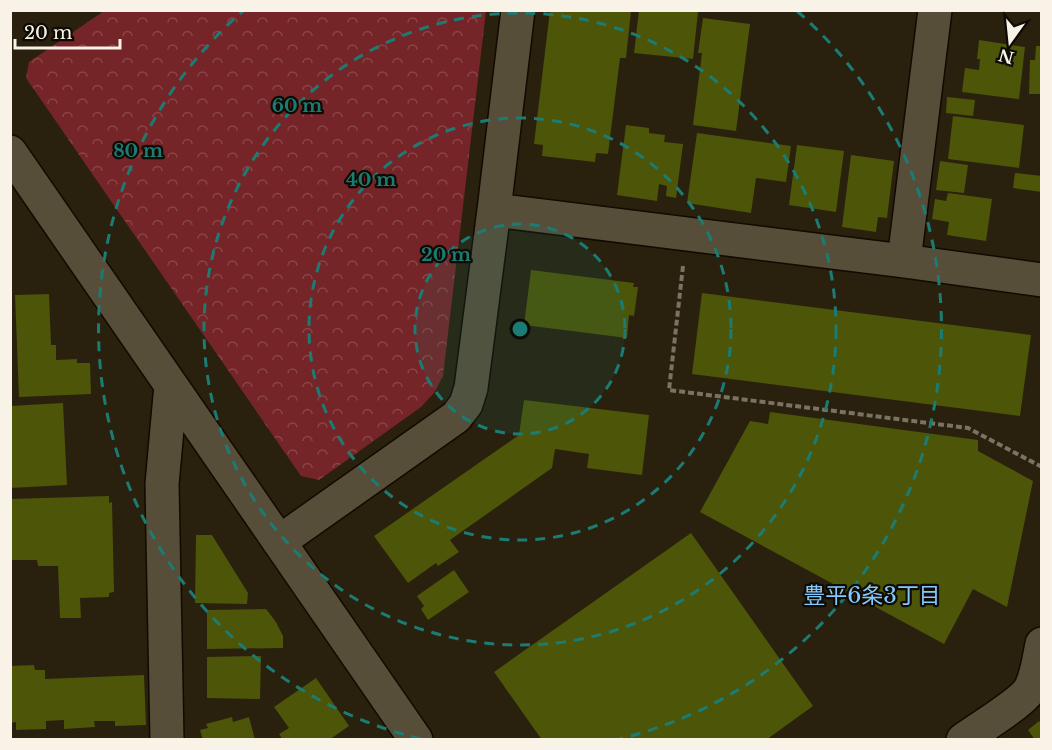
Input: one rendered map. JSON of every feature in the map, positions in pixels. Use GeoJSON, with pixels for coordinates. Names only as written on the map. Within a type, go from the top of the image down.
{"type":"FeatureCollection","features":[{"type":"Feature","properties":{"kind":"street"},"geometry":{"type":"LineString","coordinates":[[279,542],[456,417],[466,404],[471,388],[518,10]]}},
{"type":"Feature","properties":{"kind":"street"},"geometry":{"type":"LineString","coordinates":[[904,261],[935,10]]}},
{"type":"Feature","properties":{"kind":"street"},"geometry":{"type":"LineString","coordinates":[[10,152],[416,740]]}},
{"type":"Feature","properties":{"kind":"street"},"geometry":{"type":"LineString","coordinates":[[494,210],[1041,280]]}},
{"type":"Feature","properties":{"kind":"street"},"geometry":{"type":"LineString","coordinates":[[167,740],[162,484],[171,385]]}},
{"type":"Feature","properties":{"kind":"street"},"geometry":{"type":"LineString","coordinates":[[963,740],[1018,701],[1029,690],[1036,672],[1041,644]]}},
{"type":"Feature","properties":{"kind":"path"},"geometry":{"type":"LineString","coordinates":[[684,257],[669,390],[968,428],[1041,467]]}},
{"type":"Feature","properties":{"kind":"green space"},"geometry":{"type":"Polygon","coordinates":[[[104,11],[486,11],[443,376],[434,393],[421,407],[319,480],[301,476],[26,78],[29,62],[104,11]]]}},
{"type":"Feature","properties":{"kind":"building"},"geometry":{"type":"Polygon","coordinates":[[[550,10],[631,11],[626,58],[620,58],[608,154],[596,153],[595,162],[542,156],[543,145],[534,144],[550,10]]]}},
{"type":"Feature","properties":{"kind":"building"},"geometry":{"type":"Polygon","coordinates":[[[639,10],[698,12],[693,59],[634,53],[639,10]]]}},
{"type":"Feature","properties":{"kind":"building"},"geometry":{"type":"Polygon","coordinates":[[[703,18],[750,24],[736,131],[693,125],[702,53],[698,53],[703,18]]]}},
{"type":"Feature","properties":{"kind":"building"},"geometry":{"type":"Polygon","coordinates":[[[979,40],[1025,47],[1019,99],[962,92],[965,68],[979,70],[980,59],[977,59],[979,40]]]}},
{"type":"Feature","properties":{"kind":"building"},"geometry":{"type":"Polygon","coordinates":[[[1036,46],[1042,46],[1042,94],[1029,94],[1030,60],[1035,60],[1036,46]]]}},
{"type":"Feature","properties":{"kind":"building"},"geometry":{"type":"Polygon","coordinates":[[[947,97],[975,100],[973,116],[946,113],[947,97]]]}},
{"type":"Feature","properties":{"kind":"building"},"geometry":{"type":"Polygon","coordinates":[[[953,116],[1024,125],[1019,168],[948,159],[953,116]]]}},
{"type":"Feature","properties":{"kind":"building"},"geometry":{"type":"Polygon","coordinates":[[[626,125],[649,128],[649,133],[665,135],[664,142],[683,144],[676,198],[666,196],[667,186],[659,184],[657,201],[617,195],[626,125]]]}},
{"type":"Feature","properties":{"kind":"building"},"geometry":{"type":"Polygon","coordinates":[[[697,133],[791,146],[786,182],[756,178],[751,213],[687,203],[697,133]]]}},
{"type":"Feature","properties":{"kind":"building"},"geometry":{"type":"Polygon","coordinates":[[[797,145],[844,151],[836,212],[789,205],[797,145]]]}},
{"type":"Feature","properties":{"kind":"building"},"geometry":{"type":"Polygon","coordinates":[[[851,155],[894,161],[887,218],[878,217],[876,232],[842,227],[851,155]]]}},
{"type":"Feature","properties":{"kind":"building"},"geometry":{"type":"Polygon","coordinates":[[[940,161],[968,165],[964,193],[936,190],[940,161]]]}},
{"type":"Feature","properties":{"kind":"building"},"geometry":{"type":"Polygon","coordinates":[[[1015,173],[1042,176],[1042,192],[1013,188],[1015,173]]]}},
{"type":"Feature","properties":{"kind":"building"},"geometry":{"type":"Polygon","coordinates":[[[948,193],[992,199],[986,241],[947,235],[949,222],[932,219],[935,199],[946,201],[948,193]]]}},
{"type":"Feature","properties":{"kind":"building"},"geometry":{"type":"Polygon","coordinates":[[[531,270],[634,283],[633,287],[638,287],[634,316],[629,315],[627,338],[524,325],[531,270]]]}},
{"type":"Feature","properties":{"kind":"building"},"geometry":{"type":"Polygon","coordinates":[[[702,293],[1031,335],[1020,416],[692,374],[702,293]]]}},
{"type":"Feature","properties":{"kind":"building"},"geometry":{"type":"Polygon","coordinates":[[[49,294],[51,345],[56,345],[56,360],[77,359],[77,363],[90,363],[91,394],[19,397],[15,295],[49,294]]]}},
{"type":"Feature","properties":{"kind":"building"},"geometry":{"type":"Polygon","coordinates":[[[524,400],[649,415],[642,475],[587,468],[589,454],[555,449],[552,468],[450,540],[459,552],[438,566],[436,563],[408,583],[374,536],[519,435],[524,400]]]}},
{"type":"Feature","properties":{"kind":"building"},"geometry":{"type":"Polygon","coordinates":[[[63,403],[67,485],[10,488],[10,406],[63,403]]]}},
{"type":"Feature","properties":{"kind":"building"},"geometry":{"type":"Polygon","coordinates":[[[770,412],[978,440],[978,451],[1033,481],[1007,607],[973,589],[944,644],[700,512],[750,421],[768,424],[770,412]]]}},
{"type":"Feature","properties":{"kind":"building"},"geometry":{"type":"Polygon","coordinates":[[[109,496],[109,503],[112,502],[114,592],[109,593],[109,597],[80,598],[81,618],[60,618],[58,566],[38,566],[37,560],[10,560],[10,499],[109,496]]]}},
{"type":"Feature","properties":{"kind":"building"},"geometry":{"type":"Polygon","coordinates":[[[691,533],[813,706],[766,740],[542,740],[494,672],[691,533]]]}},
{"type":"Feature","properties":{"kind":"building"},"geometry":{"type":"Polygon","coordinates":[[[196,535],[212,535],[248,593],[247,604],[195,603],[196,535]]]}},
{"type":"Feature","properties":{"kind":"building"},"geometry":{"type":"Polygon","coordinates":[[[454,570],[469,592],[428,620],[421,609],[424,606],[417,596],[454,570]]]}},
{"type":"Feature","properties":{"kind":"building"},"geometry":{"type":"Polygon","coordinates":[[[266,609],[283,636],[283,648],[207,649],[207,610],[266,609]]]}},
{"type":"Feature","properties":{"kind":"building"},"geometry":{"type":"Polygon","coordinates":[[[261,656],[260,699],[207,698],[207,657],[261,656]]]}},
{"type":"Feature","properties":{"kind":"building"},"geometry":{"type":"Polygon","coordinates":[[[34,665],[35,670],[45,670],[45,679],[144,675],[146,725],[115,726],[115,721],[94,721],[95,727],[64,729],[64,720],[46,721],[46,729],[16,730],[16,722],[10,723],[10,666],[34,665]]]}},
{"type":"Feature","properties":{"kind":"building"},"geometry":{"type":"Polygon","coordinates":[[[316,678],[349,726],[329,740],[283,740],[279,734],[289,728],[274,707],[316,678]]]}},
{"type":"Feature","properties":{"kind":"building"},"geometry":{"type":"Polygon","coordinates":[[[232,717],[233,722],[249,717],[255,740],[203,740],[200,730],[208,728],[206,724],[232,717]]]}},
{"type":"Feature","properties":{"kind":"building"},"geometry":{"type":"Polygon","coordinates":[[[1039,721],[1042,724],[1042,740],[1035,740],[1028,730],[1039,721]]]}},
{"type":"Feature","properties":{"kind":"district","name":"豊平6条3丁目"},"geometry":{"type":"Point","coordinates":[872,595]}}]}
